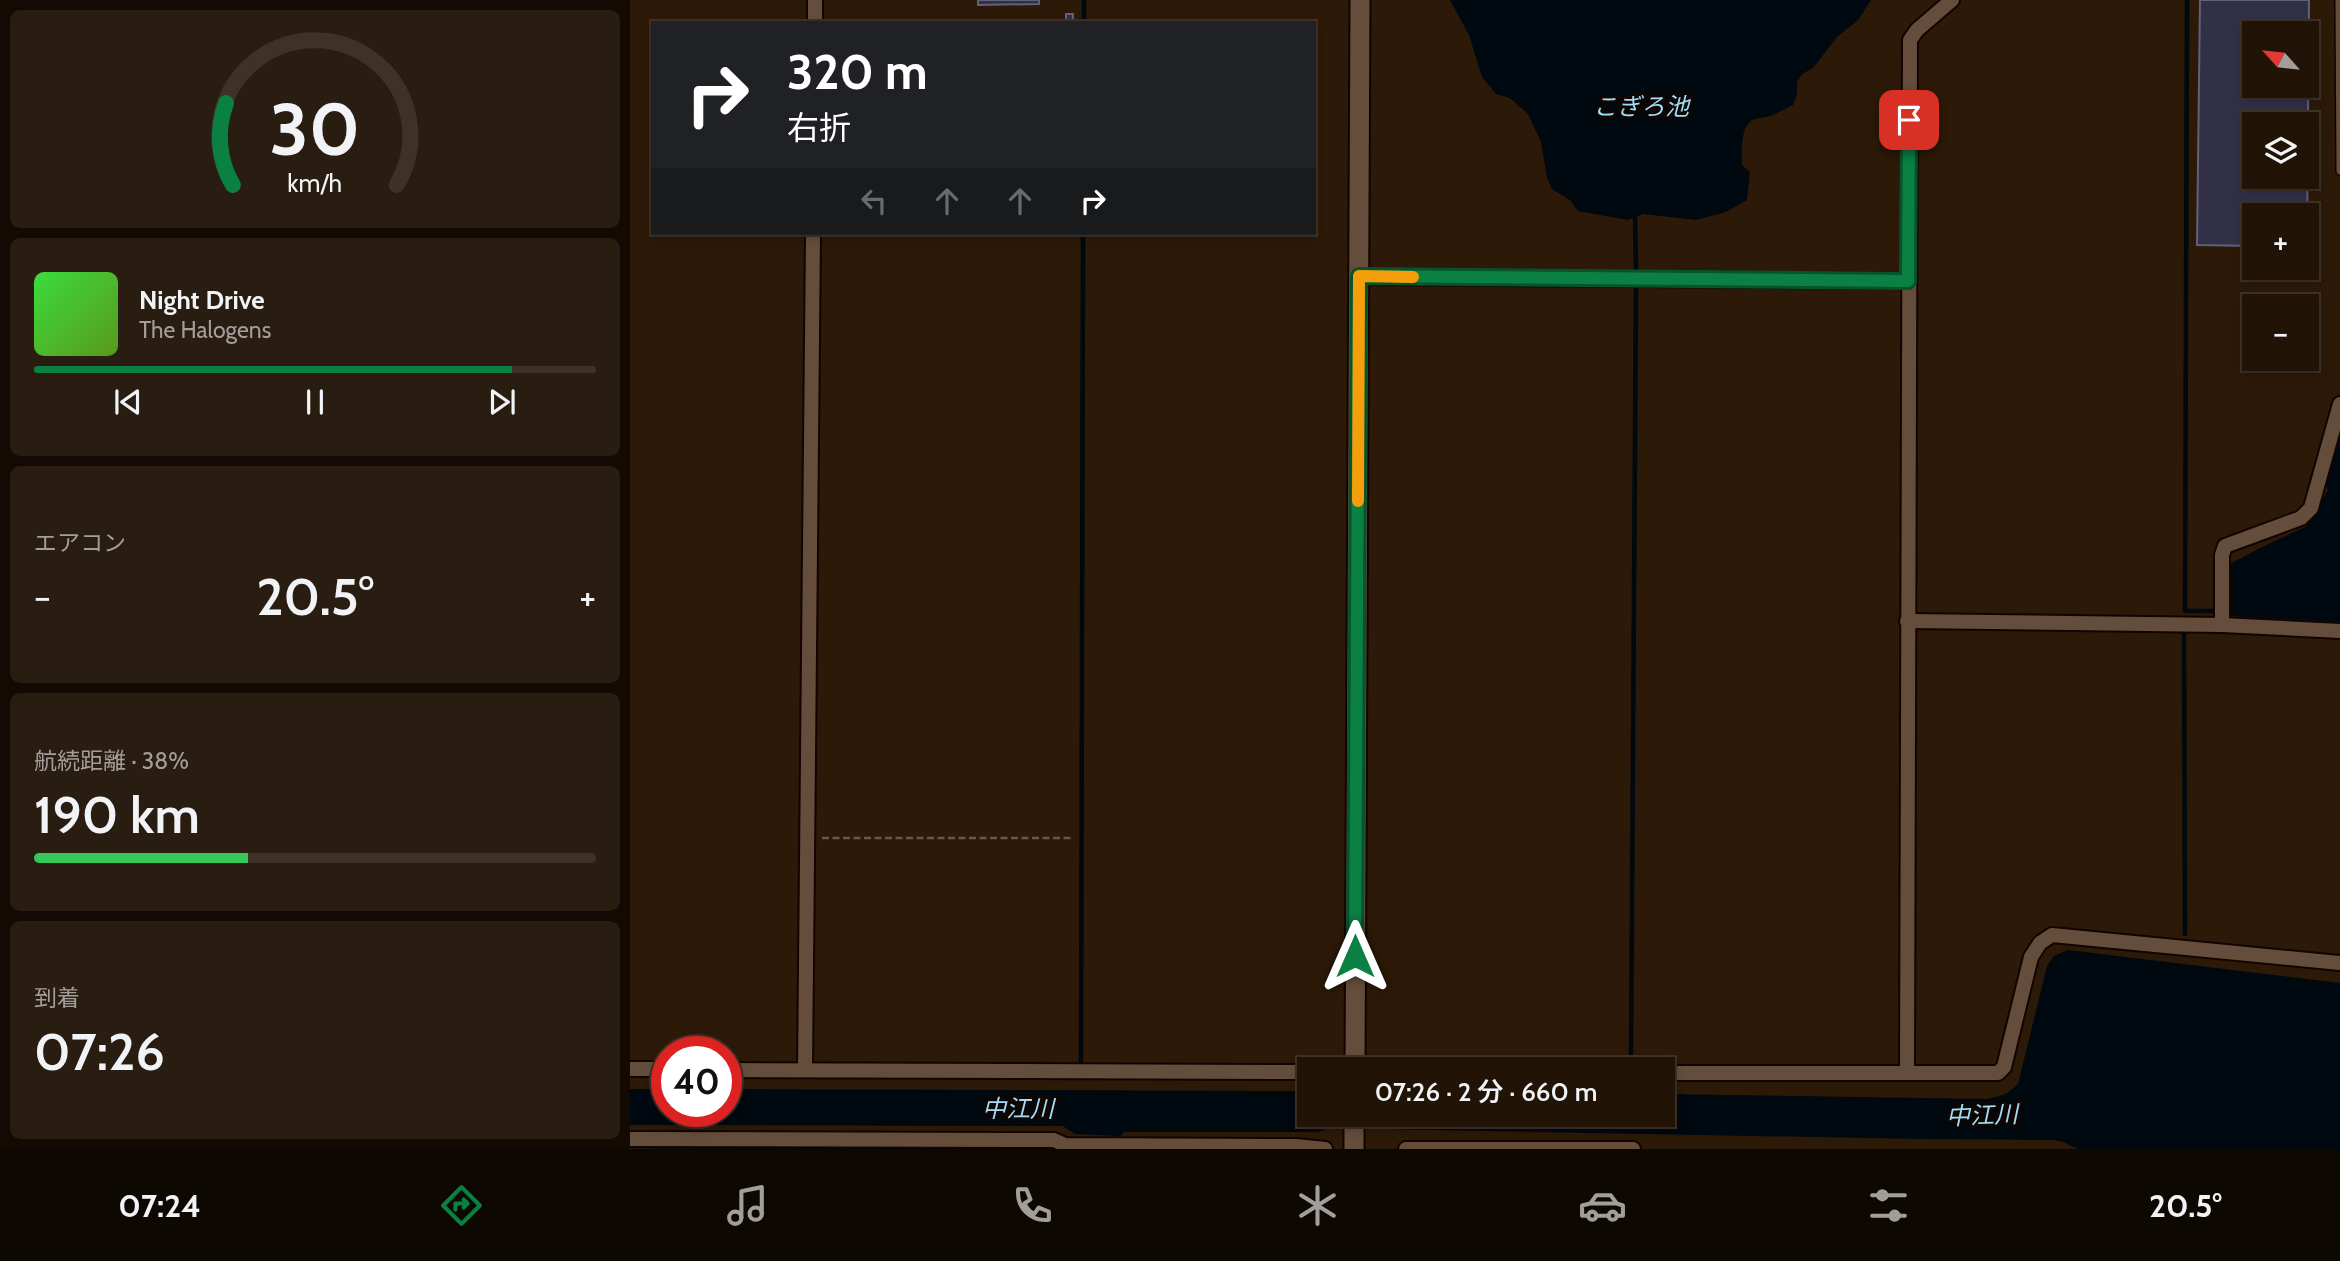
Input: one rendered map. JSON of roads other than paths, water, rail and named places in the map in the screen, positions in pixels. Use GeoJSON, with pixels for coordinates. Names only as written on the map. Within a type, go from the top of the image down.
{"type":"FeatureCollection","features":[{"type":"Feature","properties":{"kind":"street"},"geometry":{"type":"LineString","coordinates":[[815,0],[815,21]]}},
{"type":"Feature","properties":{"kind":"street"},"geometry":{"type":"LineString","coordinates":[[1355,1057],[1360,0]]}},
{"type":"Feature","properties":{"kind":"street"},"geometry":{"type":"LineString","coordinates":[[1907,1072],[1910,40],[1917,30],[1952,0]]}},
{"type":"Feature","properties":{"kind":"street"},"geometry":{"type":"LineString","coordinates":[[805,1070],[813,235]]}},
{"type":"Feature","properties":{"kind":"street"},"geometry":{"type":"LineString","coordinates":[[1359,276],[1908,281]]}},
{"type":"Feature","properties":{"kind":"street"},"geometry":{"type":"LineString","coordinates":[[2222,617],[2222,555],[2225,546],[2301,518],[2311,508],[2340,404]]}},
{"type":"Feature","properties":{"kind":"street"},"geometry":{"type":"LineString","coordinates":[[1907,621],[2222,617],[2340,631]]}},
{"type":"Feature","properties":{"kind":"street"},"geometry":{"type":"LineString","coordinates":[[1675,1073],[1998,1073],[2004,1067],[2031,957],[2040,943],[2052,935],[2340,963]]}},
{"type":"Feature","properties":{"kind":"street"},"geometry":{"type":"LineString","coordinates":[[630,1069],[651,1069]]}},
{"type":"Feature","properties":{"kind":"street"},"geometry":{"type":"LineString","coordinates":[[742,1070],[1297,1072]]}},
{"type":"Feature","properties":{"kind":"street"},"geometry":{"type":"LineString","coordinates":[[1354,1127],[1354,1146]]}},
{"type":"Feature","properties":{"kind":"street"},"geometry":{"type":"LineString","coordinates":[[630,1139],[1054,1140],[1065,1145],[1296,1146],[1325,1149]]}},
{"type":"Feature","properties":{"kind":"street"},"geometry":{"type":"LineString","coordinates":[[1406,1149],[1633,1149]]}},
{"type":"Feature","properties":{"kind":"lane"},"geometry":{"type":"LineString","coordinates":[[2339,0],[2340,171]]}},
{"type":"Feature","properties":{"kind":"water","name":"こぎろ池"},"geometry":{"type":"Polygon","coordinates":[[[1450,0],[1871,0],[1858,20],[1837,37],[1813,68],[1802,74],[1797,82],[1797,95],[1793,105],[1770,116],[1753,120],[1747,125],[1743,135],[1742,165],[1750,172],[1747,200],[1726,212],[1696,220],[1643,214],[1628,220],[1578,211],[1570,200],[1552,189],[1547,178],[1541,142],[1528,114],[1510,98],[1496,94],[1482,77],[1469,35],[1450,0]]]}},
{"type":"Feature","properties":{"kind":"water"},"geometry":{"type":"Polygon","coordinates":[[[2340,421],[2340,623],[2230,616],[2230,564],[2305,527],[2328,490],[2323,480],[2340,421]]]}},
{"type":"Feature","properties":{"kind":"water","name":"中江川"},"geometry":{"type":"Polygon","coordinates":[[[2068,950],[2340,983],[2340,1149],[2078,1149],[2053,1140],[1380,1129],[1327,1129],[1318,1132],[1124,1132],[1121,1136],[1075,1134],[1063,1126],[742,1125],[742,1089],[1297,1091],[1297,1127],[1675,1127],[1675,1094],[1988,1099],[2006,1094],[2018,1084],[2047,966],[2054,956],[2068,950]]]}},
{"type":"Feature","properties":{"kind":"water"},"geometry":{"type":"Polygon","coordinates":[[[630,1089],[651,1089],[651,1125],[630,1125],[630,1089]]]}},
{"type":"Feature","properties":{"kind":"waterway"},"geometry":{"type":"LineString","coordinates":[[1084,0],[1084,21]]}},
{"type":"Feature","properties":{"kind":"waterway"},"geometry":{"type":"LineString","coordinates":[[2187,0],[2185,611],[2220,611]]}},
{"type":"Feature","properties":{"kind":"waterway"},"geometry":{"type":"LineString","coordinates":[[1635,216],[1636,272]]}},
{"type":"Feature","properties":{"kind":"waterway"},"geometry":{"type":"LineString","coordinates":[[1081,1068],[1083,235]]}},
{"type":"Feature","properties":{"kind":"waterway"},"geometry":{"type":"LineString","coordinates":[[1631,1057],[1636,283]]}},
{"type":"Feature","properties":{"kind":"waterway"},"geometry":{"type":"LineString","coordinates":[[2184,630],[2185,934]]}},
{"type":"Feature","properties":{"kind":"waterway"},"geometry":{"type":"LineString","coordinates":[[634,1146],[1001,1149]]}}]}
